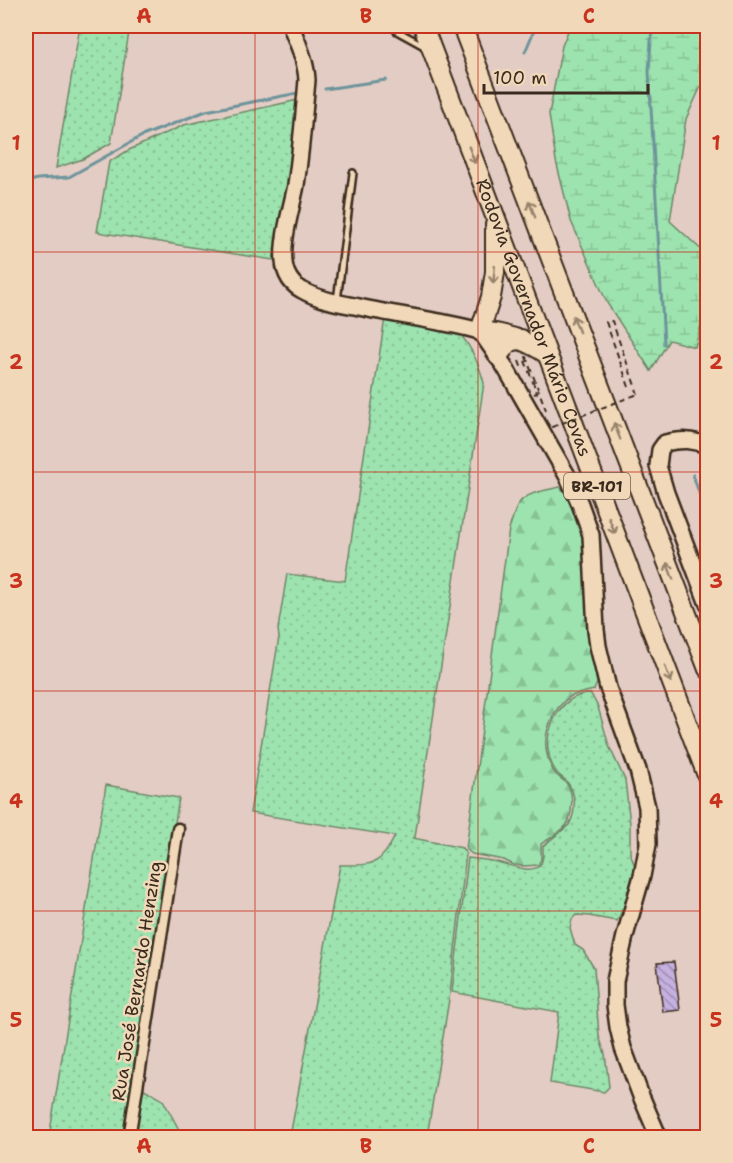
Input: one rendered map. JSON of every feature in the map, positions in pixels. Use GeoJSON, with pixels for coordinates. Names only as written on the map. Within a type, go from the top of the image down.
{"type":"FeatureCollection","features":[{"type":"Feature","properties":{"kind":"highway","name":"Rodovia Governador Mário Covas"},"geometry":{"type":"LineString","coordinates":[[423,26],[708,778]]}},
{"type":"Feature","properties":{"kind":"highway","name":"Rodovia Governador Mário Covas"},"geometry":{"type":"LineString","coordinates":[[464,30],[708,669]]}},
{"type":"Feature","properties":{"kind":"highway"},"geometry":{"type":"LineString","coordinates":[[496,218],[495,272],[491,297],[480,331],[500,333],[520,339],[547,354]]}},
{"type":"Feature","properties":{"kind":"highway"},"geometry":{"type":"LineString","coordinates":[[498,356],[508,343],[520,339]]}},
{"type":"Feature","properties":{"kind":"street"},"geometry":{"type":"LineString","coordinates":[[291,26],[307,70],[307,80],[297,177],[285,236],[283,255],[286,273],[301,290],[336,303],[480,331],[509,372],[568,477],[591,535],[598,646],[608,688],[638,770],[647,807],[648,844],[615,981],[618,1027],[641,1096],[659,1137]]}},
{"type":"Feature","properties":{"kind":"street"},"geometry":{"type":"LineString","coordinates":[[708,445],[680,439],[665,443],[660,450],[658,466],[708,604]]}},
{"type":"Feature","properties":{"kind":"street","name":"Rua José Bernardo Henzing"},"geometry":{"type":"LineString","coordinates":[[129,1137],[178,829]]}},
{"type":"Feature","properties":{"kind":"lane"},"geometry":{"type":"LineString","coordinates":[[392,26],[433,51]]}},
{"type":"Feature","properties":{"kind":"lane"},"geometry":{"type":"LineString","coordinates":[[336,303],[353,173]]}},
{"type":"Feature","properties":{"kind":"path"},"geometry":{"type":"LineString","coordinates":[[552,427],[638,394],[612,321],[606,322],[629,387]]}},
{"type":"Feature","properties":{"kind":"path"},"geometry":{"type":"LineString","coordinates":[[532,395],[537,393],[524,358],[526,357],[548,417]]}},
{"type":"Feature","properties":{"kind":"path"},"geometry":{"type":"LineString","coordinates":[[519,361],[522,369]]}},
{"type":"Feature","properties":{"kind":"green space"},"geometry":{"type":"Polygon","coordinates":[[[80,26],[130,26],[111,143],[83,159],[56,168],[80,26]]]}},
{"type":"Feature","properties":{"kind":"green space"},"geometry":{"type":"Polygon","coordinates":[[[570,26],[707,26],[707,73],[686,119],[670,221],[707,255],[707,303],[695,347],[669,340],[651,371],[607,303],[571,221],[556,161],[549,114],[562,46],[570,26]]]}},
{"type":"Feature","properties":{"kind":"green space"},"geometry":{"type":"Polygon","coordinates":[[[298,100],[286,205],[273,260],[97,232],[109,162],[129,150],[184,125],[298,100]]]}},
{"type":"Feature","properties":{"kind":"green space"},"geometry":{"type":"Polygon","coordinates":[[[385,318],[457,331],[474,355],[484,383],[415,837],[413,838],[462,848],[466,854],[450,993],[427,1137],[290,1137],[340,865],[374,862],[385,854],[395,836],[250,813],[287,574],[345,581],[385,318]]]}},
{"type":"Feature","properties":{"kind":"green space"},"geometry":{"type":"Polygon","coordinates":[[[560,487],[567,495],[581,531],[587,584],[586,607],[597,683],[594,690],[571,696],[564,701],[554,715],[547,732],[546,750],[552,769],[566,783],[571,792],[572,807],[569,820],[561,830],[541,844],[541,859],[538,865],[514,865],[504,860],[472,854],[466,849],[509,529],[520,502],[528,496],[560,487]]]}},
{"type":"Feature","properties":{"kind":"green space"},"geometry":{"type":"Polygon","coordinates":[[[591,694],[598,707],[609,746],[625,780],[630,824],[630,853],[635,866],[624,907],[617,921],[576,915],[572,919],[570,928],[575,945],[583,950],[594,968],[599,1036],[605,1054],[609,1087],[604,1092],[550,1083],[559,1012],[452,992],[468,858],[494,861],[525,869],[536,868],[540,865],[543,858],[543,846],[569,825],[574,808],[574,796],[570,786],[556,772],[550,759],[548,743],[551,726],[564,705],[580,695],[591,694]]]}},
{"type":"Feature","properties":{"kind":"green space"},"geometry":{"type":"Polygon","coordinates":[[[106,785],[179,798],[124,1137],[49,1138],[106,785]]]}},
{"type":"Feature","properties":{"kind":"green space"},"geometry":{"type":"Polygon","coordinates":[[[139,1086],[163,1100],[183,1137],[132,1138],[139,1086]]]}},
{"type":"Feature","properties":{"kind":"building"},"geometry":{"type":"Polygon","coordinates":[[[674,962],[680,1010],[663,1012],[657,963],[674,962]]]}},
{"type":"Feature","properties":{"kind":"waterway"},"geometry":{"type":"LineString","coordinates":[[525,52],[536,26]]}},
{"type":"Feature","properties":{"kind":"waterway"},"geometry":{"type":"LineString","coordinates":[[652,26],[649,71],[664,344]]}},
{"type":"Feature","properties":{"kind":"waterway"},"geometry":{"type":"LineString","coordinates":[[325,89],[386,80]]}},
{"type":"Feature","properties":{"kind":"waterway"},"geometry":{"type":"LineString","coordinates":[[26,182],[69,177],[142,136],[206,111],[298,93]]}},
{"type":"Feature","properties":{"kind":"waterway"},"geometry":{"type":"LineString","coordinates":[[693,475],[708,519]]}}]}
